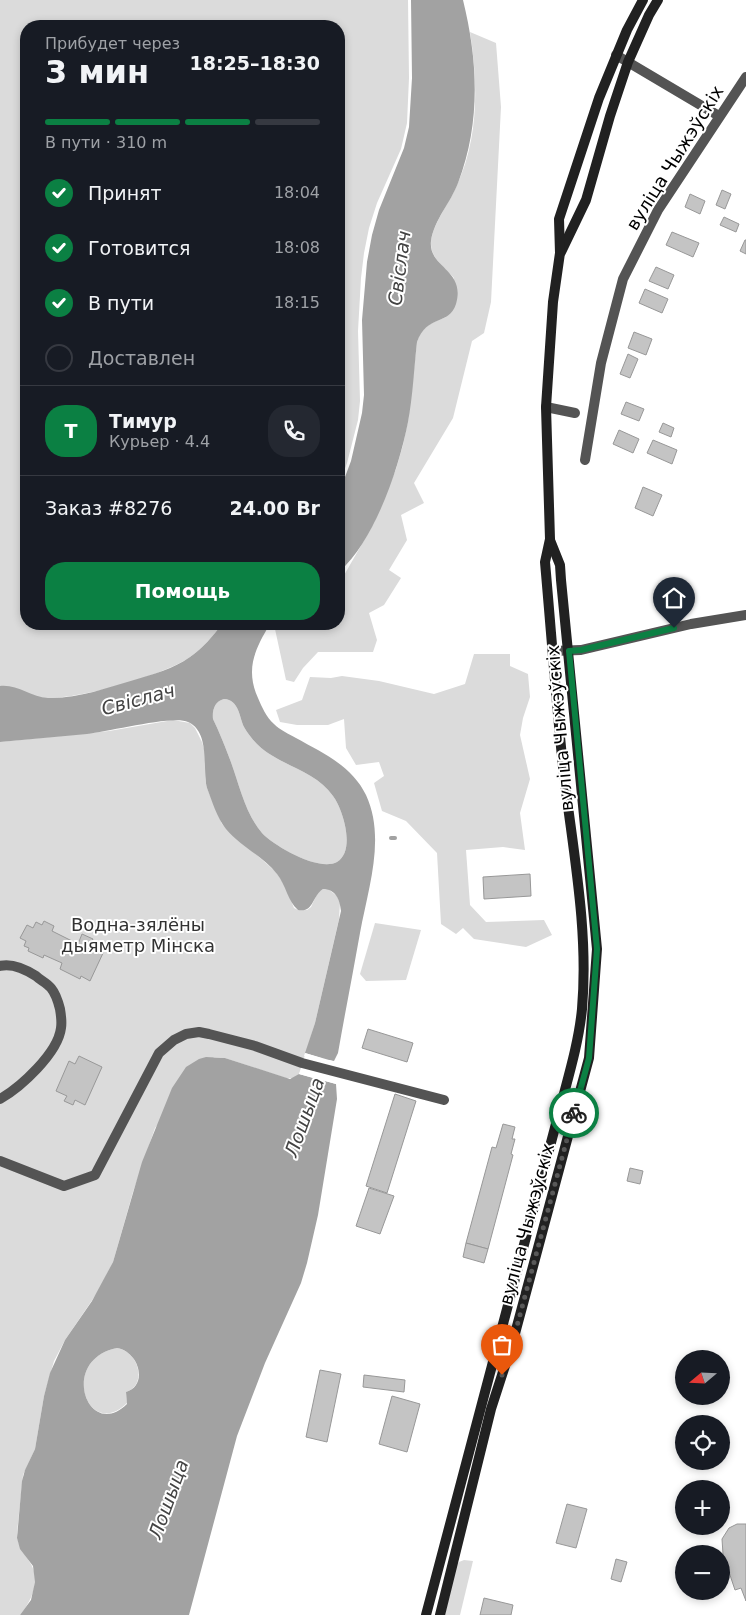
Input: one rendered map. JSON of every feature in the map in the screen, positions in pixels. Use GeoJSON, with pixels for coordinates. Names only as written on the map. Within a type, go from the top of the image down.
{"type":"FeatureCollection","features":[{"type":"Feature","properties":{"kind":"street","name":"вуліца Чыжэўскіх"},"geometry":{"type":"LineString","coordinates":[[426,1615],[562,1101],[582,1009],[584,950],[563,766],[545,562],[550,539],[546,407],[553,302],[560,253],[559,219],[599,98],[616,55],[643,0]]}},
{"type":"Feature","properties":{"kind":"street","name":"вуліца Чыжэўскіх"},"geometry":{"type":"LineString","coordinates":[[560,253],[586,200],[628,62],[649,15],[658,0]]}},
{"type":"Feature","properties":{"kind":"street"},"geometry":{"type":"LineString","coordinates":[[616,55],[719,116]]}},
{"type":"Feature","properties":{"kind":"street","name":"вуліца Чыжэўскіх"},"geometry":{"type":"LineString","coordinates":[[585,460],[600,363],[623,279],[658,210],[746,77]]}},
{"type":"Feature","properties":{"kind":"street"},"geometry":{"type":"LineString","coordinates":[[546,407],[575,413]]}},
{"type":"Feature","properties":{"kind":"street","name":"вуліца Чыжэўскіх"},"geometry":{"type":"LineString","coordinates":[[440,1615],[492,1409],[515,1332],[589,1058],[597,949],[560,565],[550,539]]}},
{"type":"Feature","properties":{"kind":"street"},"geometry":{"type":"LineString","coordinates":[[553,651],[581,650],[691,624],[746,615]]}},
{"type":"Feature","properties":{"kind":"street"},"geometry":{"type":"LineString","coordinates":[[0,966],[6,964],[14,965],[31,973],[50,987],[58,1000],[61,1028],[56,1044],[33,1074],[0,1099]]}},
{"type":"Feature","properties":{"kind":"street"},"geometry":{"type":"LineString","coordinates":[[0,1161],[64,1186],[95,1176],[159,1053],[174,1040],[186,1034],[200,1032],[255,1046],[302,1063],[444,1100]]}},
{"type":"Feature","properties":{"kind":"green space"},"geometry":{"type":"Polygon","coordinates":[[[0,0],[408,0],[409,78],[407,123],[401,149],[377,203],[364,253],[358,331],[360,401],[358,420],[345,468],[345,20],[20,20],[20,630],[217,630],[199,650],[177,664],[140,679],[97,691],[58,698],[44,698],[0,686],[0,0]]]}},
{"type":"Feature","properties":{"kind":"green space"},"geometry":{"type":"Polygon","coordinates":[[[470,32],[496,43],[501,107],[491,302],[484,333],[472,341],[453,418],[414,483],[424,503],[401,515],[407,540],[389,570],[401,578],[384,605],[369,613],[377,640],[373,652],[318,652],[303,668],[294,682],[286,680],[275,630],[345,630],[345,574],[374,523],[396,469],[408,421],[417,342],[425,328],[446,317],[454,278],[436,259],[431,244],[434,230],[441,214],[457,185],[469,148],[475,110],[473,51],[470,32]]]}},
{"type":"Feature","properties":{"kind":"green space"},"geometry":{"type":"Polygon","coordinates":[[[474,654],[510,654],[510,666],[528,674],[530,697],[520,735],[530,779],[520,813],[525,850],[503,847],[466,850],[470,905],[486,922],[544,920],[552,935],[526,947],[474,939],[463,928],[456,934],[441,924],[437,853],[406,821],[382,811],[374,783],[384,776],[379,762],[356,765],[346,748],[344,719],[328,725],[297,725],[280,722],[276,710],[302,700],[310,677],[331,678],[342,676],[379,681],[434,694],[465,684],[474,654]]]}},
{"type":"Feature","properties":{"kind":"green space"},"geometry":{"type":"Polygon","coordinates":[[[224,699],[236,705],[244,727],[258,745],[276,758],[317,780],[333,796],[341,810],[347,840],[343,857],[337,862],[319,864],[286,851],[262,833],[256,825],[246,806],[213,719],[215,706],[224,699]]]}},
{"type":"Feature","properties":{"kind":"green space","name":"Водна-зялёны дыяметр Мінска"},"geometry":{"type":"Polygon","coordinates":[[[173,720],[190,723],[195,728],[202,742],[205,752],[207,788],[222,824],[276,872],[285,886],[294,908],[307,910],[311,907],[318,892],[328,889],[337,896],[340,903],[339,919],[315,1023],[299,1074],[294,1078],[286,1078],[225,1058],[214,1057],[155,1128],[133,1192],[113,1262],[99,1290],[65,1340],[54,1361],[44,1396],[35,1449],[23,1475],[17,1533],[19,1544],[33,1568],[35,1575],[34,1589],[32,1596],[20,1615],[0,1615],[0,742],[109,731],[173,720]]]}},
{"type":"Feature","properties":{"kind":"green space"},"geometry":{"type":"Polygon","coordinates":[[[375,923],[421,930],[406,980],[366,981],[360,974],[375,923]]]}},
{"type":"Feature","properties":{"kind":"green space"},"geometry":{"type":"Polygon","coordinates":[[[117,1348],[125,1351],[135,1362],[138,1369],[137,1383],[133,1389],[126,1392],[127,1403],[113,1412],[101,1413],[91,1406],[85,1395],[84,1381],[88,1367],[99,1355],[117,1348]]]}},
{"type":"Feature","properties":{"kind":"green space"},"geometry":{"type":"Polygon","coordinates":[[[464,1560],[473,1561],[460,1615],[445,1615],[456,1566],[464,1560]]]}},
{"type":"Feature","properties":{"kind":"water","name":"Свіслач"},"geometry":{"type":"Polygon","coordinates":[[[411,0],[463,0],[472,46],[474,69],[474,115],[471,138],[458,183],[439,218],[431,241],[435,257],[456,283],[458,292],[456,304],[453,311],[448,315],[426,327],[417,342],[408,422],[392,481],[364,542],[345,566],[345,477],[351,461],[362,413],[364,395],[362,320],[367,262],[379,210],[404,148],[409,127],[412,78],[411,0]]]}},
{"type":"Feature","properties":{"kind":"water"},"geometry":{"type":"Polygon","coordinates":[[[217,630],[267,630],[256,651],[252,668],[254,688],[264,712],[279,728],[345,768],[360,785],[372,811],[375,846],[371,881],[338,1053],[334,1061],[329,1060],[322,1080],[336,1084],[337,1099],[318,1215],[301,1283],[265,1363],[237,1436],[189,1615],[20,1615],[31,1600],[35,1582],[33,1566],[20,1549],[17,1538],[22,1481],[35,1449],[50,1373],[65,1340],[92,1301],[113,1262],[142,1162],[172,1088],[186,1067],[206,1057],[225,1058],[290,1079],[299,1074],[313,1078],[321,1058],[305,1053],[315,1023],[341,911],[336,896],[327,889],[319,892],[310,907],[298,910],[292,903],[280,878],[226,829],[217,815],[207,788],[203,743],[200,734],[188,722],[180,720],[169,721],[87,734],[0,742],[0,686],[12,687],[48,698],[70,697],[156,673],[177,665],[208,642],[217,630]],[[224,699],[218,702],[213,712],[213,719],[246,806],[256,825],[262,833],[286,851],[319,864],[337,862],[343,857],[347,840],[341,810],[333,796],[317,780],[276,758],[258,745],[244,727],[236,705],[224,699]],[[117,1348],[99,1355],[88,1367],[84,1381],[85,1395],[91,1406],[101,1413],[113,1413],[127,1404],[126,1392],[133,1389],[137,1383],[139,1376],[136,1362],[125,1351],[117,1348]]]}},
{"type":"Feature","properties":{"kind":"pier"},"geometry":{"type":"Polygon","coordinates":[[[305,1053],[336,1062],[334,1064],[330,1063],[325,1079],[336,1082],[336,1084],[299,1074],[300,1072],[312,1075],[318,1059],[304,1056],[305,1053]]]}},
{"type":"Feature","properties":{"kind":"building"},"geometry":{"type":"Polygon","coordinates":[[[722,190],[731,194],[725,209],[716,205],[722,190]]]}},
{"type":"Feature","properties":{"kind":"building"},"geometry":{"type":"Polygon","coordinates":[[[690,194],[705,201],[700,214],[685,207],[690,194]]]}},
{"type":"Feature","properties":{"kind":"building"},"geometry":{"type":"Polygon","coordinates":[[[724,217],[739,224],[736,232],[720,225],[724,217]]]}},
{"type":"Feature","properties":{"kind":"building"},"geometry":{"type":"Polygon","coordinates":[[[672,232],[699,243],[693,257],[666,245],[672,232]]]}},
{"type":"Feature","properties":{"kind":"building"},"geometry":{"type":"Polygon","coordinates":[[[746,240],[746,254],[740,251],[746,240]]]}},
{"type":"Feature","properties":{"kind":"building"},"geometry":{"type":"Polygon","coordinates":[[[656,267],[674,275],[668,289],[649,281],[656,267]]]}},
{"type":"Feature","properties":{"kind":"building"},"geometry":{"type":"Polygon","coordinates":[[[645,289],[668,299],[662,313],[639,303],[645,289]]]}},
{"type":"Feature","properties":{"kind":"building"},"geometry":{"type":"Polygon","coordinates":[[[634,332],[652,339],[646,355],[628,348],[634,332]]]}},
{"type":"Feature","properties":{"kind":"building"},"geometry":{"type":"Polygon","coordinates":[[[628,354],[638,359],[630,378],[620,374],[628,354]]]}},
{"type":"Feature","properties":{"kind":"building"},"geometry":{"type":"Polygon","coordinates":[[[626,402],[644,409],[639,421],[621,414],[626,402]]]}},
{"type":"Feature","properties":{"kind":"building"},"geometry":{"type":"Polygon","coordinates":[[[663,423],[674,428],[671,437],[659,432],[663,423]]]}},
{"type":"Feature","properties":{"kind":"building"},"geometry":{"type":"Polygon","coordinates":[[[619,430],[639,439],[633,453],[613,444],[619,430]]]}},
{"type":"Feature","properties":{"kind":"building"},"geometry":{"type":"Polygon","coordinates":[[[653,440],[677,450],[672,464],[647,453],[653,440]]]}},
{"type":"Feature","properties":{"kind":"building"},"geometry":{"type":"Polygon","coordinates":[[[643,487],[662,495],[653,516],[635,508],[643,487]]]}},
{"type":"Feature","properties":{"kind":"building"},"geometry":{"type":"Polygon","coordinates":[[[530,874],[531,896],[484,899],[483,877],[530,874]]]}},
{"type":"Feature","properties":{"kind":"building"},"geometry":{"type":"Polygon","coordinates":[[[44,921],[54,926],[52,931],[78,944],[82,934],[93,939],[90,945],[104,951],[90,981],[81,976],[80,979],[60,969],[62,963],[44,955],[43,958],[28,951],[29,948],[24,946],[26,941],[20,938],[27,925],[33,928],[36,922],[42,925],[44,921]]]}},
{"type":"Feature","properties":{"kind":"building"},"geometry":{"type":"Polygon","coordinates":[[[368,1029],[413,1043],[407,1062],[362,1048],[368,1029]]]}},
{"type":"Feature","properties":{"kind":"building"},"geometry":{"type":"Polygon","coordinates":[[[79,1056],[102,1067],[85,1105],[75,1100],[73,1105],[64,1101],[67,1096],[56,1091],[69,1061],[75,1064],[79,1056]]]}},
{"type":"Feature","properties":{"kind":"building"},"geometry":{"type":"Polygon","coordinates":[[[395,1094],[416,1101],[387,1193],[366,1186],[395,1094]]]}},
{"type":"Feature","properties":{"kind":"building"},"geometry":{"type":"Polygon","coordinates":[[[503,1124],[515,1127],[512,1139],[515,1139],[511,1154],[513,1155],[488,1249],[466,1243],[492,1147],[496,1148],[503,1124]]]}},
{"type":"Feature","properties":{"kind":"building"},"geometry":{"type":"Polygon","coordinates":[[[630,1168],[643,1171],[640,1184],[627,1181],[630,1168]]]}},
{"type":"Feature","properties":{"kind":"building"},"geometry":{"type":"Polygon","coordinates":[[[369,1188],[394,1196],[380,1234],[356,1226],[369,1188]]]}},
{"type":"Feature","properties":{"kind":"building"},"geometry":{"type":"Polygon","coordinates":[[[466,1243],[488,1249],[484,1263],[463,1257],[466,1243]]]}},
{"type":"Feature","properties":{"kind":"building"},"geometry":{"type":"Polygon","coordinates":[[[320,1370],[341,1374],[327,1442],[306,1437],[320,1370]]]}},
{"type":"Feature","properties":{"kind":"building"},"geometry":{"type":"Polygon","coordinates":[[[364,1375],[405,1380],[404,1392],[363,1387],[364,1375]]]}},
{"type":"Feature","properties":{"kind":"building"},"geometry":{"type":"Polygon","coordinates":[[[392,1396],[420,1404],[407,1452],[379,1444],[392,1396]]]}},
{"type":"Feature","properties":{"kind":"building"},"geometry":{"type":"Polygon","coordinates":[[[567,1504],[587,1509],[576,1548],[556,1543],[567,1504]]]}},
{"type":"Feature","properties":{"kind":"building"},"geometry":{"type":"Polygon","coordinates":[[[737,1524],[746,1524],[746,1601],[741,1588],[735,1590],[730,1575],[730,1545],[722,1545],[722,1539],[725,1535],[730,1535],[730,1528],[737,1524]]]}},
{"type":"Feature","properties":{"kind":"building"},"geometry":{"type":"Polygon","coordinates":[[[616,1559],[627,1562],[621,1582],[611,1579],[616,1559]]]}},
{"type":"Feature","properties":{"kind":"building"},"geometry":{"type":"Polygon","coordinates":[[[484,1598],[513,1605],[511,1615],[480,1615],[484,1598]]]}},
{"type":"Feature","properties":{"kind":"way so far"},"geometry":{"type":"LineString","coordinates":[[502,1375],[513,1341],[574,1113]]}},
{"type":"Feature","properties":{"kind":"route"},"geometry":{"type":"LineString","coordinates":[[574,1113],[589,1058],[597,949],[569,651],[623,641],[674,628]]}},
{"type":"Feature","properties":{"kind":"water label","name":"Лошыца"},"geometry":{"type":"Point","coordinates":[304,1117]}},
{"type":"Feature","properties":{"kind":"water label","name":"Лошыца"},"geometry":{"type":"Point","coordinates":[168,1499]}}]}
